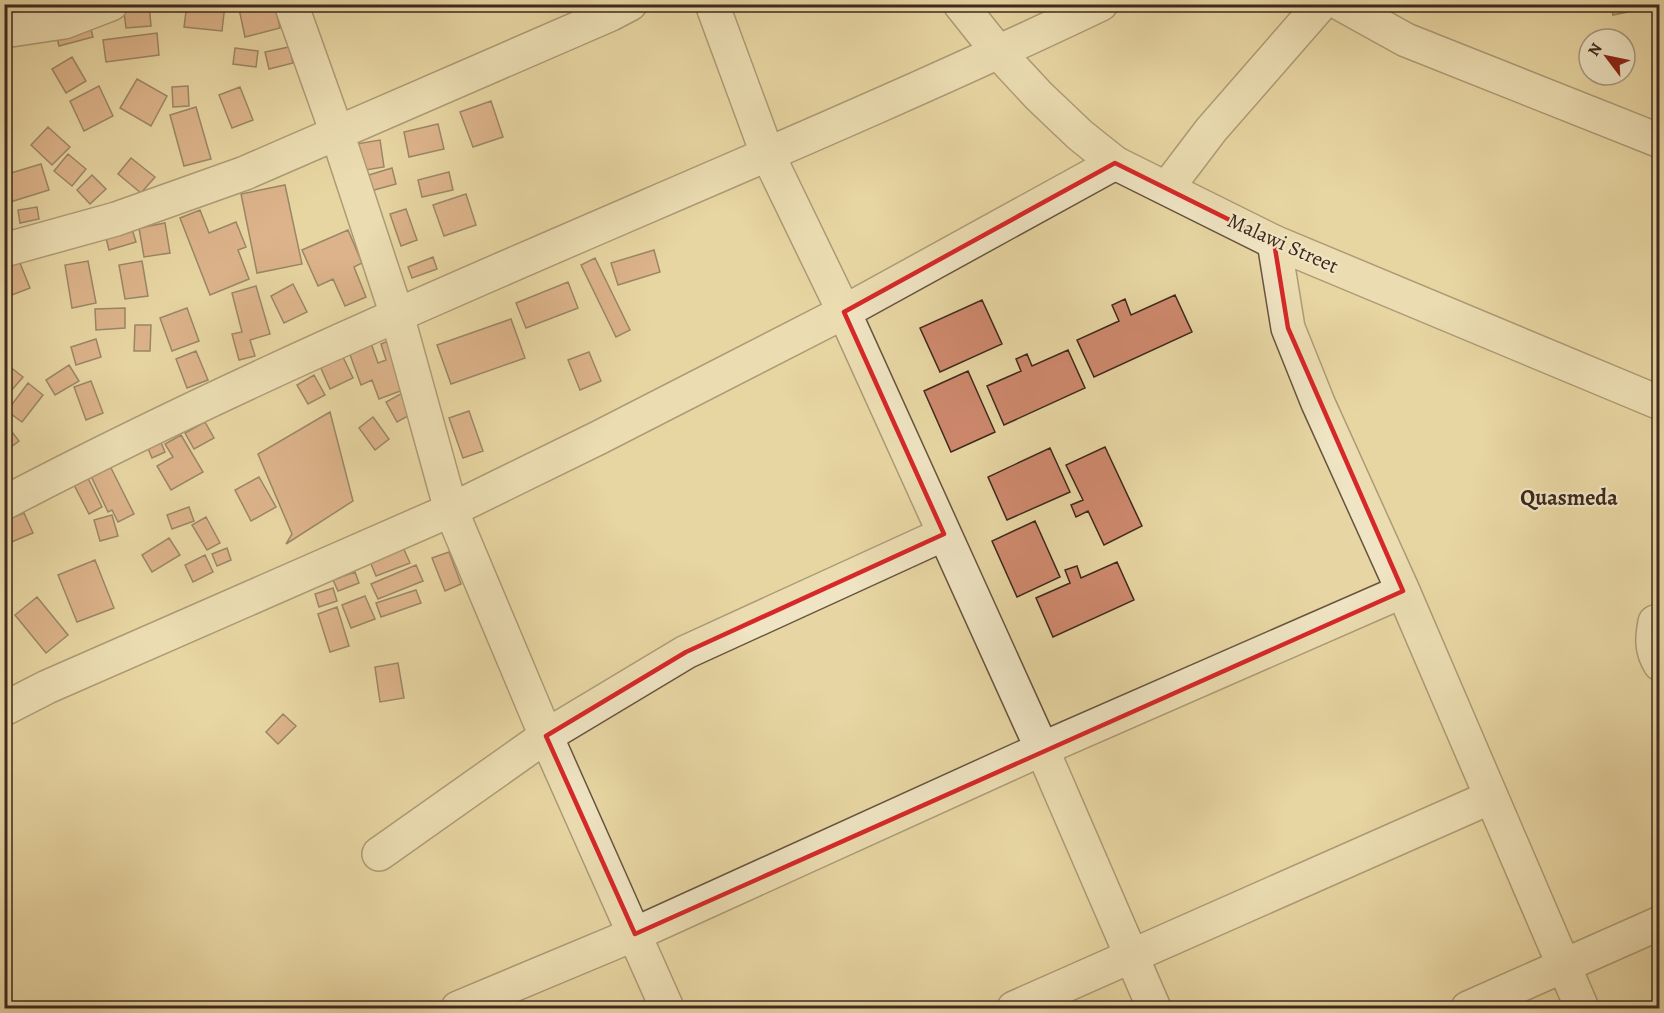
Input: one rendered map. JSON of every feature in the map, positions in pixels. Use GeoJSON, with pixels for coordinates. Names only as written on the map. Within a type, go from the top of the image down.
{"type":"FeatureCollection","features":[{"type":"Feature","properties":{"kind":"street"},"geometry":{"type":"LineString","coordinates":[[4,31],[64,22],[111,4]]}},
{"type":"Feature","properties":{"kind":"street"},"geometry":{"type":"LineString","coordinates":[[291,4],[398,315],[451,510],[546,736],[667,1008]]}},
{"type":"Feature","properties":{"kind":"street"},"geometry":{"type":"LineString","coordinates":[[4,249],[75,232],[156,206],[245,173],[630,4]]}},
{"type":"Feature","properties":{"kind":"street"},"geometry":{"type":"LineString","coordinates":[[712,4],[766,153],[844,312],[1042,748],[1154,1008]]}},
{"type":"Feature","properties":{"kind":"street","name":"Malawi Street"},"geometry":{"type":"LineString","coordinates":[[960,4],[999,53],[1073,129],[1115,163],[1274,242],[1659,403]]}},
{"type":"Feature","properties":{"kind":"street"},"geometry":{"type":"LineString","coordinates":[[4,504],[153,429],[398,315],[999,53],[1101,4]]}},
{"type":"Feature","properties":{"kind":"street"},"geometry":{"type":"LineString","coordinates":[[1167,188],[1211,130],[1321,4]]}},
{"type":"Feature","properties":{"kind":"street"},"geometry":{"type":"LineString","coordinates":[[1341,4],[1406,40],[1659,141]]}},
{"type":"Feature","properties":{"kind":"street"},"geometry":{"type":"LineString","coordinates":[[4,709],[47,687],[451,510],[598,438],[844,312],[1115,163]]}},
{"type":"Feature","properties":{"kind":"street"},"geometry":{"type":"LineString","coordinates":[[1274,242],[1288,328],[1318,403],[1582,1008]]}},
{"type":"Feature","properties":{"kind":"street"},"geometry":{"type":"LineString","coordinates":[[379,854],[546,736],[686,652],[944,534]]}},
{"type":"Feature","properties":{"kind":"street"},"geometry":{"type":"LineString","coordinates":[[458,1008],[635,934],[1042,748],[1402,591]]}},
{"type":"Feature","properties":{"kind":"street"},"geometry":{"type":"LineString","coordinates":[[1655,622],[1653,652],[1659,664]]}},
{"type":"Feature","properties":{"kind":"street"},"geometry":{"type":"LineString","coordinates":[[1014,1008],[1491,797]]}},
{"type":"Feature","properties":{"kind":"street"},"geometry":{"type":"LineString","coordinates":[[1468,1008],[1659,923]]}},
{"type":"Feature","properties":{"kind":"highlighted area"},"geometry":{"type":"Polygon","coordinates":[[[1115,163],[1274,242],[1288,328],[1403,591],[635,934],[546,736],[686,652],[944,534],[844,312],[1115,163]]]}},
{"type":"Feature","properties":{"kind":"building"},"geometry":{"type":"Polygon","coordinates":[[[123,4],[149,4],[151,26],[126,28],[123,4]]]}},
{"type":"Feature","properties":{"kind":"building"},"geometry":{"type":"Polygon","coordinates":[[[187,4],[225,4],[222,31],[184,27],[187,4]]]}},
{"type":"Feature","properties":{"kind":"building"},"geometry":{"type":"Polygon","coordinates":[[[238,4],[275,4],[280,28],[245,37],[238,4]]]}},
{"type":"Feature","properties":{"kind":"building"},"geometry":{"type":"Polygon","coordinates":[[[1611,4],[1641,4],[1642,9],[1613,15],[1611,4]]]}},
{"type":"Feature","properties":{"kind":"building"},"geometry":{"type":"Polygon","coordinates":[[[89,22],[93,37],[59,46],[55,30],[89,22]]]}},
{"type":"Feature","properties":{"kind":"building"},"geometry":{"type":"Polygon","coordinates":[[[157,33],[159,55],[106,62],[103,40],[157,33]]]}},
{"type":"Feature","properties":{"kind":"building"},"geometry":{"type":"Polygon","coordinates":[[[289,47],[293,63],[269,69],[265,52],[289,47]]]}},
{"type":"Feature","properties":{"kind":"building"},"geometry":{"type":"Polygon","coordinates":[[[235,48],[258,51],[256,67],[233,64],[235,48]]]}},
{"type":"Feature","properties":{"kind":"building"},"geometry":{"type":"Polygon","coordinates":[[[72,57],[86,81],[66,93],[52,69],[72,57]]]}},
{"type":"Feature","properties":{"kind":"building"},"geometry":{"type":"Polygon","coordinates":[[[137,79],[167,96],[151,126],[120,108],[137,79]]]}},
{"type":"Feature","properties":{"kind":"building"},"geometry":{"type":"Polygon","coordinates":[[[99,86],[113,116],[84,131],[70,101],[99,86]]]}},
{"type":"Feature","properties":{"kind":"building"},"geometry":{"type":"Polygon","coordinates":[[[188,86],[189,106],[173,107],[172,87],[188,86]]]}},
{"type":"Feature","properties":{"kind":"building"},"geometry":{"type":"Polygon","coordinates":[[[240,87],[253,120],[232,128],[219,95],[240,87]]]}},
{"type":"Feature","properties":{"kind":"building"},"geometry":{"type":"Polygon","coordinates":[[[491,101],[503,137],[473,147],[460,112],[491,101]]]}},
{"type":"Feature","properties":{"kind":"building"},"geometry":{"type":"Polygon","coordinates":[[[196,107],[211,159],[184,166],[170,115],[196,107]]]}},
{"type":"Feature","properties":{"kind":"building"},"geometry":{"type":"Polygon","coordinates":[[[438,124],[444,149],[409,157],[404,132],[438,124]]]}},
{"type":"Feature","properties":{"kind":"building"},"geometry":{"type":"Polygon","coordinates":[[[48,127],[70,147],[52,165],[31,145],[48,127]]]}},
{"type":"Feature","properties":{"kind":"building"},"geometry":{"type":"Polygon","coordinates":[[[380,140],[384,167],[360,171],[356,144],[380,140]]]}},
{"type":"Feature","properties":{"kind":"building"},"geometry":{"type":"Polygon","coordinates":[[[68,154],[86,169],[72,186],[54,171],[68,154]]]}},
{"type":"Feature","properties":{"kind":"building"},"geometry":{"type":"Polygon","coordinates":[[[131,158],[155,177],[141,193],[118,174],[131,158]]]}},
{"type":"Feature","properties":{"kind":"building"},"geometry":{"type":"Polygon","coordinates":[[[41,164],[49,190],[4,204],[4,175],[41,164]]]}},
{"type":"Feature","properties":{"kind":"building"},"geometry":{"type":"Polygon","coordinates":[[[392,168],[396,184],[367,192],[362,177],[392,168]]]}},
{"type":"Feature","properties":{"kind":"building"},"geometry":{"type":"Polygon","coordinates":[[[449,172],[453,190],[422,197],[418,180],[449,172]]]}},
{"type":"Feature","properties":{"kind":"building"},"geometry":{"type":"Polygon","coordinates":[[[92,175],[106,189],[90,204],[77,190],[92,175]]]}},
{"type":"Feature","properties":{"kind":"building"},"geometry":{"type":"Polygon","coordinates":[[[285,185],[302,264],[257,273],[241,194],[285,185]]]}},
{"type":"Feature","properties":{"kind":"building"},"geometry":{"type":"Polygon","coordinates":[[[466,194],[476,225],[444,236],[433,205],[466,194]]]}},
{"type":"Feature","properties":{"kind":"building"},"geometry":{"type":"Polygon","coordinates":[[[37,207],[39,219],[20,223],[18,210],[37,207]]]}},
{"type":"Feature","properties":{"kind":"building"},"geometry":{"type":"Polygon","coordinates":[[[406,209],[417,240],[401,246],[390,214],[406,209]]]}},
{"type":"Feature","properties":{"kind":"building"},"geometry":{"type":"Polygon","coordinates":[[[200,210],[209,233],[236,222],[246,247],[238,250],[249,279],[210,295],[180,218],[200,210]]]}},
{"type":"Feature","properties":{"kind":"building"},"geometry":{"type":"Polygon","coordinates":[[[165,223],[170,253],[144,257],[139,228],[165,223]]]}},
{"type":"Feature","properties":{"kind":"building"},"geometry":{"type":"Polygon","coordinates":[[[131,226],[136,242],[109,250],[105,234],[131,226]]]}},
{"type":"Feature","properties":{"kind":"building"},"geometry":{"type":"Polygon","coordinates":[[[348,230],[362,263],[354,267],[366,297],[345,306],[333,279],[318,286],[302,250],[348,230]]]}},
{"type":"Feature","properties":{"kind":"building"},"geometry":{"type":"Polygon","coordinates":[[[654,250],[660,272],[618,285],[611,263],[654,250]]]}},
{"type":"Feature","properties":{"kind":"building"},"geometry":{"type":"Polygon","coordinates":[[[433,257],[437,269],[412,278],[408,267],[433,257]]]}},
{"type":"Feature","properties":{"kind":"building"},"geometry":{"type":"Polygon","coordinates":[[[18,258],[30,288],[4,298],[4,263],[18,258]]]}},
{"type":"Feature","properties":{"kind":"building"},"geometry":{"type":"Polygon","coordinates":[[[595,258],[630,330],[616,337],[581,265],[595,258]]]}},
{"type":"Feature","properties":{"kind":"building"},"geometry":{"type":"Polygon","coordinates":[[[88,261],[96,303],[72,308],[65,265],[88,261]]]}},
{"type":"Feature","properties":{"kind":"building"},"geometry":{"type":"Polygon","coordinates":[[[142,261],[148,296],[125,299],[119,265],[142,261]]]}},
{"type":"Feature","properties":{"kind":"building"},"geometry":{"type":"Polygon","coordinates":[[[568,282],[578,308],[526,328],[516,303],[568,282]]]}},
{"type":"Feature","properties":{"kind":"building"},"geometry":{"type":"Polygon","coordinates":[[[293,284],[307,312],[284,323],[271,296],[293,284]]]}},
{"type":"Feature","properties":{"kind":"building"},"geometry":{"type":"Polygon","coordinates":[[[256,286],[270,334],[250,340],[255,356],[239,360],[232,334],[242,332],[232,293],[256,286]]]}},
{"type":"Feature","properties":{"kind":"building"},"geometry":{"type":"Polygon","coordinates":[[[1175,295],[1192,332],[1094,377],[1077,340],[1119,321],[1112,305],[1125,299],[1131,315],[1175,295]]]}},
{"type":"Feature","properties":{"kind":"building"},"geometry":{"type":"Polygon","coordinates":[[[982,300],[1002,344],[940,372],[920,328],[982,300]]]}},
{"type":"Feature","properties":{"kind":"building"},"geometry":{"type":"Polygon","coordinates":[[[125,308],[125,328],[96,330],[95,309],[125,308]]]}},
{"type":"Feature","properties":{"kind":"building"},"geometry":{"type":"Polygon","coordinates":[[[187,308],[199,341],[172,351],[160,318],[187,308]]]}},
{"type":"Feature","properties":{"kind":"building"},"geometry":{"type":"Polygon","coordinates":[[[511,319],[525,358],[451,384],[437,345],[511,319]]]}},
{"type":"Feature","properties":{"kind":"building"},"geometry":{"type":"Polygon","coordinates":[[[135,325],[151,325],[150,351],[134,351],[135,325]]]}},
{"type":"Feature","properties":{"kind":"building"},"geometry":{"type":"Polygon","coordinates":[[[96,339],[101,357],[76,365],[71,347],[96,339]]]}},
{"type":"Feature","properties":{"kind":"building"},"geometry":{"type":"Polygon","coordinates":[[[393,339],[411,387],[379,399],[372,380],[361,385],[349,352],[371,343],[378,363],[386,360],[381,344],[393,339]]]}},
{"type":"Feature","properties":{"kind":"building"},"geometry":{"type":"Polygon","coordinates":[[[1068,350],[1085,388],[1004,425],[987,386],[1021,371],[1016,359],[1027,354],[1032,366],[1068,350]]]}},
{"type":"Feature","properties":{"kind":"building"},"geometry":{"type":"Polygon","coordinates":[[[196,351],[208,380],[187,388],[176,359],[196,351]]]}},
{"type":"Feature","properties":{"kind":"building"},"geometry":{"type":"Polygon","coordinates":[[[589,352],[601,381],[580,390],[568,360],[589,352]]]}},
{"type":"Feature","properties":{"kind":"building"},"geometry":{"type":"Polygon","coordinates":[[[342,355],[353,378],[330,389],[320,366],[342,355]]]}},
{"type":"Feature","properties":{"kind":"building"},"geometry":{"type":"Polygon","coordinates":[[[4,362],[23,377],[4,399],[4,362]]]}},
{"type":"Feature","properties":{"kind":"building"},"geometry":{"type":"Polygon","coordinates":[[[69,365],[79,381],[55,395],[46,380],[69,365]]]}},
{"type":"Feature","properties":{"kind":"building"},"geometry":{"type":"Polygon","coordinates":[[[968,371],[995,432],[951,452],[924,391],[968,371]]]}},
{"type":"Feature","properties":{"kind":"building"},"geometry":{"type":"Polygon","coordinates":[[[314,375],[325,395],[308,404],[297,385],[314,375]]]}},
{"type":"Feature","properties":{"kind":"building"},"geometry":{"type":"Polygon","coordinates":[[[91,381],[103,413],[86,420],[74,387],[91,381]]]}},
{"type":"Feature","properties":{"kind":"building"},"geometry":{"type":"Polygon","coordinates":[[[28,383],[43,395],[22,422],[7,411],[28,383]]]}},
{"type":"Feature","properties":{"kind":"building"},"geometry":{"type":"Polygon","coordinates":[[[406,391],[417,411],[397,422],[386,402],[406,391]]]}},
{"type":"Feature","properties":{"kind":"building"},"geometry":{"type":"Polygon","coordinates":[[[469,411],[483,451],[463,458],[449,418],[469,411]]]}},
{"type":"Feature","properties":{"kind":"building"},"geometry":{"type":"Polygon","coordinates":[[[330,412],[353,501],[286,544],[292,534],[258,454],[330,412]]]}},
{"type":"Feature","properties":{"kind":"building"},"geometry":{"type":"Polygon","coordinates":[[[373,417],[389,439],[375,450],[359,428],[373,417]]]}},
{"type":"Feature","properties":{"kind":"building"},"geometry":{"type":"Polygon","coordinates":[[[205,422],[214,438],[194,449],[185,433],[205,422]]]}},
{"type":"Feature","properties":{"kind":"building"},"geometry":{"type":"Polygon","coordinates":[[[4,424],[19,441],[4,452],[4,424]]]}},
{"type":"Feature","properties":{"kind":"building"},"geometry":{"type":"Polygon","coordinates":[[[181,435],[203,472],[171,490],[157,466],[173,457],[165,444],[181,435]]]}},
{"type":"Feature","properties":{"kind":"building"},"geometry":{"type":"Polygon","coordinates":[[[160,440],[165,452],[152,458],[147,446],[160,440]]]}},
{"type":"Feature","properties":{"kind":"building"},"geometry":{"type":"Polygon","coordinates":[[[1105,447],[1142,526],[1104,545],[1088,511],[1076,517],[1071,505],[1083,500],[1066,465],[1105,447]]]}},
{"type":"Feature","properties":{"kind":"building"},"geometry":{"type":"Polygon","coordinates":[[[1050,448],[1070,492],[1007,520],[988,477],[1050,448]]]}},
{"type":"Feature","properties":{"kind":"building"},"geometry":{"type":"Polygon","coordinates":[[[110,466],[134,514],[118,522],[112,510],[108,512],[91,476],[110,466]]]}},
{"type":"Feature","properties":{"kind":"building"},"geometry":{"type":"Polygon","coordinates":[[[86,474],[102,507],[89,514],[72,481],[86,474]]]}},
{"type":"Feature","properties":{"kind":"building"},"geometry":{"type":"Polygon","coordinates":[[[259,477],[276,507],[251,521],[235,490],[259,477]]]}},
{"type":"Feature","properties":{"kind":"building"},"geometry":{"type":"Polygon","coordinates":[[[189,507],[194,521],[172,529],[167,515],[189,507]]]}},
{"type":"Feature","properties":{"kind":"building"},"geometry":{"type":"Polygon","coordinates":[[[24,513],[33,533],[9,543],[4,533],[4,521],[24,513]]]}},
{"type":"Feature","properties":{"kind":"building"},"geometry":{"type":"Polygon","coordinates":[[[112,515],[118,536],[100,541],[94,520],[112,515]]]}},
{"type":"Feature","properties":{"kind":"building"},"geometry":{"type":"Polygon","coordinates":[[[206,517],[220,543],[207,550],[192,525],[206,517]]]}},
{"type":"Feature","properties":{"kind":"building"},"geometry":{"type":"Polygon","coordinates":[[[1035,521],[1060,577],[1017,597],[992,541],[1035,521]]]}},
{"type":"Feature","properties":{"kind":"building"},"geometry":{"type":"Polygon","coordinates":[[[169,538],[180,555],[152,572],[142,555],[169,538]]]}},
{"type":"Feature","properties":{"kind":"building"},"geometry":{"type":"Polygon","coordinates":[[[402,545],[410,563],[376,576],[369,559],[402,545]]]}},
{"type":"Feature","properties":{"kind":"building"},"geometry":{"type":"Polygon","coordinates":[[[227,548],[231,560],[217,566],[212,554],[227,548]]]}},
{"type":"Feature","properties":{"kind":"building"},"geometry":{"type":"Polygon","coordinates":[[[449,552],[461,584],[445,591],[432,558],[449,552]]]}},
{"type":"Feature","properties":{"kind":"building"},"geometry":{"type":"Polygon","coordinates":[[[205,555],[213,572],[193,582],[185,565],[205,555]]]}},
{"type":"Feature","properties":{"kind":"building"},"geometry":{"type":"Polygon","coordinates":[[[95,560],[114,608],[77,622],[58,575],[95,560]]]}},
{"type":"Feature","properties":{"kind":"building"},"geometry":{"type":"Polygon","coordinates":[[[1117,562],[1134,600],[1053,637],[1036,598],[1070,583],[1065,570],[1077,566],[1081,578],[1117,562]]]}},
{"type":"Feature","properties":{"kind":"building"},"geometry":{"type":"Polygon","coordinates":[[[416,565],[423,581],[378,599],[371,584],[416,565]]]}},
{"type":"Feature","properties":{"kind":"building"},"geometry":{"type":"Polygon","coordinates":[[[355,572],[359,583],[338,591],[333,580],[355,572]]]}},
{"type":"Feature","properties":{"kind":"building"},"geometry":{"type":"Polygon","coordinates":[[[333,588],[337,601],[319,607],[315,594],[333,588]]]}},
{"type":"Feature","properties":{"kind":"building"},"geometry":{"type":"Polygon","coordinates":[[[416,590],[421,603],[381,617],[376,603],[416,590]]]}},
{"type":"Feature","properties":{"kind":"building"},"geometry":{"type":"Polygon","coordinates":[[[365,596],[375,619],[351,628],[342,605],[365,596]]]}},
{"type":"Feature","properties":{"kind":"building"},"geometry":{"type":"Polygon","coordinates":[[[37,597],[68,635],[46,653],[15,615],[37,597]]]}},
{"type":"Feature","properties":{"kind":"building"},"geometry":{"type":"Polygon","coordinates":[[[337,607],[349,646],[330,652],[318,614],[337,607]]]}},
{"type":"Feature","properties":{"kind":"building"},"geometry":{"type":"Polygon","coordinates":[[[398,663],[404,698],[380,702],[375,667],[398,663]]]}},
{"type":"Feature","properties":{"kind":"building"},"geometry":{"type":"Polygon","coordinates":[[[283,714],[296,726],[278,744],[266,732],[283,714]]]}},
{"type":"Feature","properties":{"kind":"district","name":"Quasmeda"},"geometry":{"type":"Point","coordinates":[1569,498]}}]}
